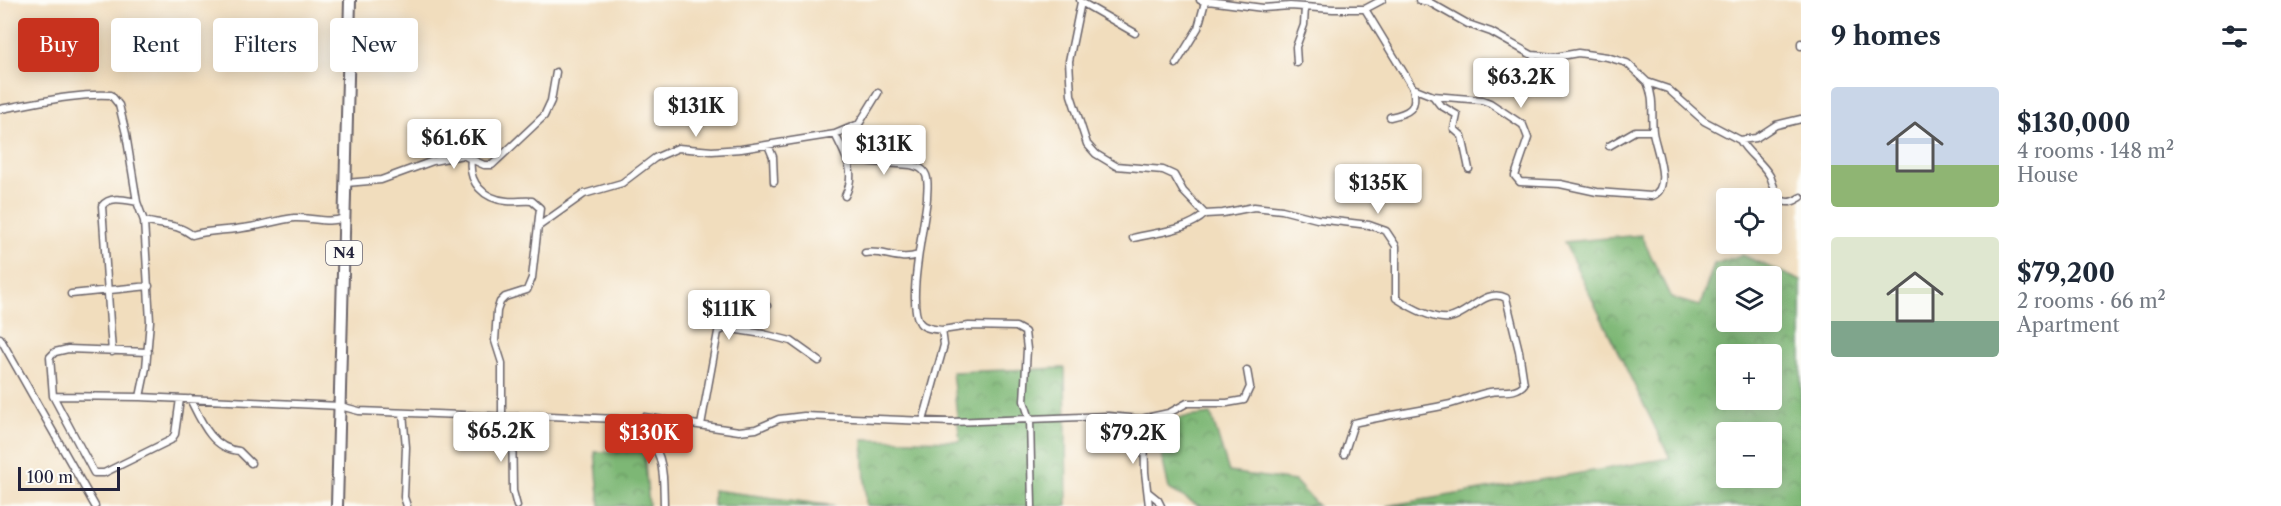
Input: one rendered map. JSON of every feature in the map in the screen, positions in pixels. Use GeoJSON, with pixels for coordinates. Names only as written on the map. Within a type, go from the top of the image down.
{"type":"FeatureCollection","features":[{"type":"Feature","properties":{"kind":"highway","name":"N4"},"geometry":{"type":"LineString","coordinates":[[337,506],[350,0]]}},
{"type":"Feature","properties":{"kind":"street"},"geometry":{"type":"LineString","coordinates":[[1176,64],[1198,28],[1202,1],[1238,3],[1263,8],[1290,3],[1305,7],[1365,9],[1382,0]]}},
{"type":"Feature","properties":{"kind":"street"},"geometry":{"type":"LineString","coordinates":[[1413,88],[1433,96],[1482,100],[1523,125],[1528,138],[1515,176],[1520,182],[1560,183],[1597,192],[1656,195],[1661,188],[1661,160],[1653,131],[1652,93],[1647,82],[1627,63],[1608,57],[1578,53],[1555,57],[1532,54],[1491,32],[1468,24],[1419,0]]}},
{"type":"Feature","properties":{"kind":"street"},"geometry":{"type":"LineString","coordinates":[[1135,33],[1080,1],[1069,61],[1071,95],[1087,144],[1096,154],[1116,166],[1163,170],[1174,176],[1183,191],[1205,214]]}},
{"type":"Feature","properties":{"kind":"street"},"geometry":{"type":"LineString","coordinates":[[1297,63],[1296,47],[1304,25],[1305,7]]}},
{"type":"Feature","properties":{"kind":"street"},"geometry":{"type":"LineString","coordinates":[[1365,9],[1413,88],[1414,105],[1406,114],[1390,117]]}},
{"type":"Feature","properties":{"kind":"street"},"geometry":{"type":"LineString","coordinates":[[346,183],[381,180],[425,162],[464,155],[483,165],[492,165],[544,116],[556,72]]}},
{"type":"Feature","properties":{"kind":"street"},"geometry":{"type":"LineString","coordinates":[[1647,82],[1668,89],[1704,121],[1740,140],[1762,165],[1779,197],[1784,201],[1791,202],[1801,197]]}},
{"type":"Feature","properties":{"kind":"street"},"geometry":{"type":"LineString","coordinates":[[538,227],[584,194],[622,183],[655,158],[678,148],[711,151],[835,134],[859,124],[878,93]]}},
{"type":"Feature","properties":{"kind":"street"},"geometry":{"type":"LineString","coordinates":[[0,109],[80,96],[111,95],[119,105],[137,202],[144,221],[149,286],[148,352],[140,397]]}},
{"type":"Feature","properties":{"kind":"street"},"geometry":{"type":"LineString","coordinates":[[1433,96],[1440,105],[1457,115],[1454,129],[1462,136],[1469,169]]}},
{"type":"Feature","properties":{"kind":"street"},"geometry":{"type":"LineString","coordinates":[[1740,140],[1756,138],[1776,125],[1801,119]]}},
{"type":"Feature","properties":{"kind":"street"},"geometry":{"type":"LineString","coordinates":[[1609,146],[1635,131],[1653,131]]}},
{"type":"Feature","properties":{"kind":"street"},"geometry":{"type":"LineString","coordinates":[[835,134],[847,160],[851,183],[845,196]]}},
{"type":"Feature","properties":{"kind":"street"},"geometry":{"type":"LineString","coordinates":[[768,145],[773,158],[774,182]]}},
{"type":"Feature","properties":{"kind":"street"},"geometry":{"type":"LineString","coordinates":[[471,159],[470,168],[476,186],[481,192],[504,201],[526,200],[536,203],[540,212],[535,234],[532,278],[527,290],[505,297],[500,302],[497,311],[495,341],[502,363],[502,416]]}},
{"type":"Feature","properties":{"kind":"street"},"geometry":{"type":"LineString","coordinates":[[847,160],[911,165],[920,167],[926,173],[928,184],[926,210],[918,255],[914,304],[920,323],[926,328],[942,330],[969,327],[1016,327],[1024,332],[1027,349],[1024,401],[1030,419],[1032,506]]}},
{"type":"Feature","properties":{"kind":"street"},"geometry":{"type":"LineString","coordinates":[[112,352],[102,206],[112,199],[137,202]]}},
{"type":"Feature","properties":{"kind":"street"},"geometry":{"type":"LineString","coordinates":[[1133,238],[1186,226],[1196,222],[1205,214],[1254,207],[1282,210],[1317,219],[1368,225],[1386,231],[1396,246],[1396,298],[1438,318],[1458,315],[1489,297],[1506,298],[1519,351],[1524,384],[1521,388],[1515,391],[1485,393],[1446,405],[1354,423],[1344,454]]}},
{"type":"Feature","properties":{"kind":"street"},"geometry":{"type":"LineString","coordinates":[[144,221],[156,225],[174,225],[192,235],[209,230],[254,227],[292,218],[313,218],[333,222],[345,218]]}},
{"type":"Feature","properties":{"kind":"street"},"geometry":{"type":"LineString","coordinates":[[865,253],[903,258],[918,255]]}},
{"type":"Feature","properties":{"kind":"street"},"geometry":{"type":"LineString","coordinates":[[71,294],[149,286]]}},
{"type":"Feature","properties":{"kind":"street"},"geometry":{"type":"LineString","coordinates":[[749,331],[751,319],[757,311],[767,306]]}},
{"type":"Feature","properties":{"kind":"street"},"geometry":{"type":"LineString","coordinates":[[701,425],[718,332],[725,328],[791,341],[819,362]]}},
{"type":"Feature","properties":{"kind":"street"},"geometry":{"type":"LineString","coordinates":[[923,421],[944,345],[942,330]]}},
{"type":"Feature","properties":{"kind":"street"},"geometry":{"type":"LineString","coordinates":[[0,338],[95,506]]}},
{"type":"Feature","properties":{"kind":"street"},"geometry":{"type":"LineString","coordinates":[[148,352],[69,350],[55,352],[50,357],[53,396],[94,474],[104,473],[171,440],[175,434],[180,399]]}},
{"type":"Feature","properties":{"kind":"street"},"geometry":{"type":"LineString","coordinates":[[635,423],[644,417],[739,431],[756,429],[779,419],[804,416],[923,421],[1107,416],[1141,419],[1169,413],[1187,403],[1227,403],[1244,399],[1250,387],[1247,370]]}},
{"type":"Feature","properties":{"kind":"street"},"geometry":{"type":"LineString","coordinates":[[53,396],[140,397],[340,406],[359,411],[403,413],[617,419],[635,423],[658,449],[663,479],[664,506]]}},
{"type":"Feature","properties":{"kind":"street"},"geometry":{"type":"LineString","coordinates":[[189,399],[203,426],[219,444],[229,450],[239,451],[251,463]]}},
{"type":"Feature","properties":{"kind":"street"},"geometry":{"type":"LineString","coordinates":[[403,413],[406,447],[404,497],[407,506]]}},
{"type":"Feature","properties":{"kind":"street"},"geometry":{"type":"LineString","coordinates":[[512,417],[513,491],[517,506]]}},
{"type":"Feature","properties":{"kind":"street"},"geometry":{"type":"LineString","coordinates":[[1141,419],[1144,426],[1145,472],[1149,506]]}},
{"type":"Feature","properties":{"kind":"street"},"geometry":{"type":"LineString","coordinates":[[1148,491],[1161,506]]}},
{"type":"Feature","properties":{"kind":"green space"},"geometry":{"type":"Polygon","coordinates":[[[1641,235],[1671,298],[1700,306],[1714,264],[1742,255],[1767,266],[1716,266],[1716,332],[1782,332],[1782,273],[1801,281],[1801,506],[1386,506],[1670,458],[1564,242],[1641,235]]]}},
{"type":"Feature","properties":{"kind":"green space"},"geometry":{"type":"Polygon","coordinates":[[[1065,368],[1067,506],[866,506],[863,439],[960,441],[952,372],[1065,368]]]}},
{"type":"Feature","properties":{"kind":"green space"},"geometry":{"type":"Polygon","coordinates":[[[1211,414],[1229,472],[1295,481],[1318,506],[1199,506],[1169,489],[1154,421],[1211,414]]]}},
{"type":"Feature","properties":{"kind":"green space"},"geometry":{"type":"Polygon","coordinates":[[[595,452],[644,452],[649,506],[600,506],[595,452]]]}},
{"type":"Feature","properties":{"kind":"green space"},"geometry":{"type":"Polygon","coordinates":[[[713,490],[836,506],[713,506],[713,490]]]}}]}
